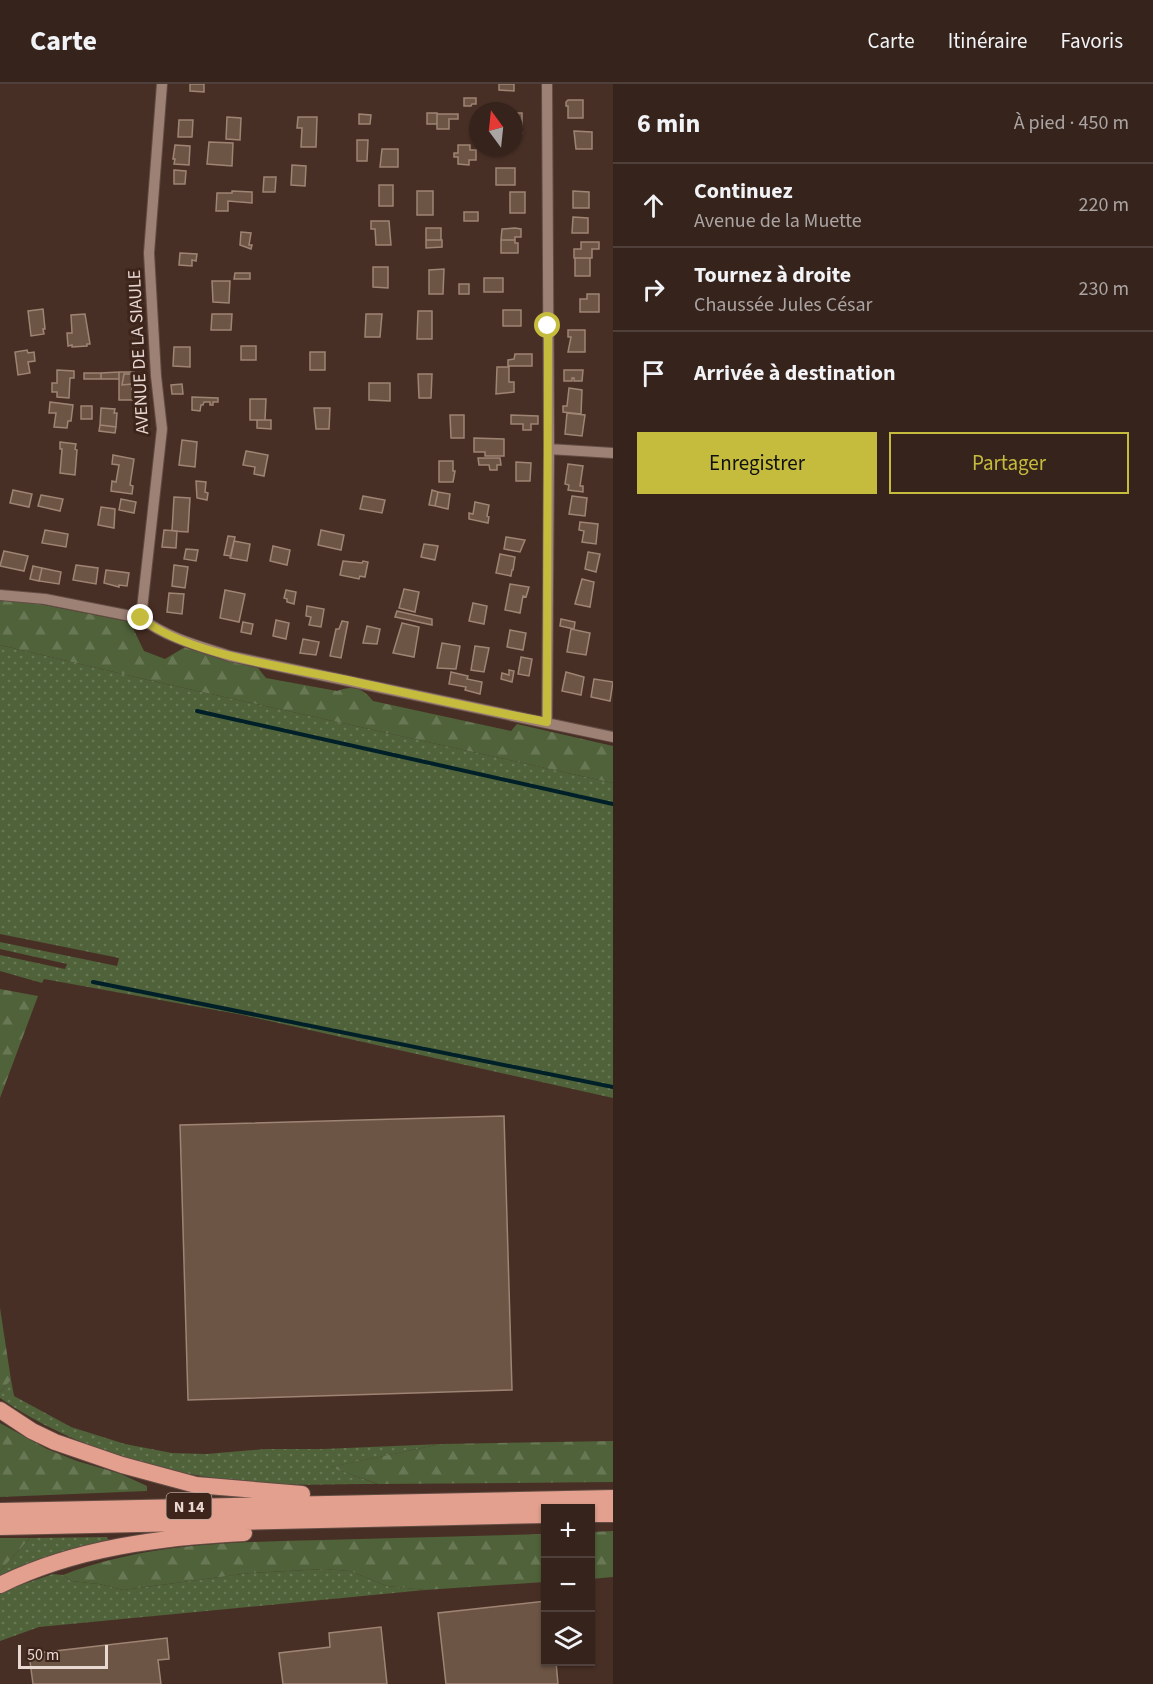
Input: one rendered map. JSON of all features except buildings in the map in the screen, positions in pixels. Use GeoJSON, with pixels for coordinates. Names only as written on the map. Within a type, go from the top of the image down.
{"type":"FeatureCollection","features":[{"type":"Feature","properties":{"kind":"highway"},"geometry":{"type":"LineString","coordinates":[[0,1410],[32,1431],[75,1451],[196,1485],[378,1501]]}},
{"type":"Feature","properties":{"kind":"highway","name":"N 14"},"geometry":{"type":"LineString","coordinates":[[0,1510],[613,1498]]}},
{"type":"Feature","properties":{"kind":"highway"},"geometry":{"type":"LineString","coordinates":[[595,1514],[613,1514]]}},
{"type":"Feature","properties":{"kind":"highway","name":"N 14"},"geometry":{"type":"LineString","coordinates":[[0,1527],[541,1515]]}},
{"type":"Feature","properties":{"kind":"highway"},"geometry":{"type":"LineString","coordinates":[[0,1585],[92,1552],[213,1535],[294,1531],[318,1521]]}},
{"type":"Feature","properties":{"kind":"street","name":"AVENUE DE LA SIAULE"},"geometry":{"type":"LineString","coordinates":[[141,618],[162,429],[156,376],[149,253],[162,84]]}},
{"type":"Feature","properties":{"kind":"street"},"geometry":{"type":"LineString","coordinates":[[547,84],[549,449],[547,722]]}},
{"type":"Feature","properties":{"kind":"street"},"geometry":{"type":"LineString","coordinates":[[549,449],[613,453]]}},
{"type":"Feature","properties":{"kind":"street"},"geometry":{"type":"LineString","coordinates":[[0,595],[45,599],[141,618],[152,627],[178,639],[230,656],[613,737]]}},
{"type":"Feature","properties":{"kind":"green space"},"geometry":{"type":"Polygon","coordinates":[[[0,599],[39,604],[130,622],[144,651],[165,659],[185,647],[258,668],[266,678],[337,691],[353,688],[365,693],[373,701],[511,731],[517,724],[613,746],[613,783],[0,645],[0,599]]]}},
{"type":"Feature","properties":{"kind":"green space"},"geometry":{"type":"Polygon","coordinates":[[[0,645],[613,783],[613,1098],[243,1015],[44,979],[42,983],[0,971],[0,955],[65,969],[67,964],[0,949],[0,942],[117,966],[119,958],[0,934],[0,645]]]}},
{"type":"Feature","properties":{"kind":"green space"},"geometry":{"type":"Polygon","coordinates":[[[0,989],[38,996],[0,1098],[0,989]]]}},
{"type":"Feature","properties":{"kind":"green space"},"geometry":{"type":"Polygon","coordinates":[[[0,1308],[11,1380],[0,1392],[0,1308]]]}},
{"type":"Feature","properties":{"kind":"green space"},"geometry":{"type":"Polygon","coordinates":[[[11,1380],[14,1396],[71,1427],[125,1444],[172,1453],[206,1454],[266,1449],[441,1444],[331,1467],[377,1484],[258,1483],[190,1474],[156,1467],[91,1446],[29,1416],[0,1398],[0,1392],[11,1380]]]}},
{"type":"Feature","properties":{"kind":"green space"},"geometry":{"type":"Polygon","coordinates":[[[0,1423],[47,1449],[121,1474],[147,1486],[147,1491],[0,1497],[0,1423]]]}},
{"type":"Feature","properties":{"kind":"green space"},"geometry":{"type":"Polygon","coordinates":[[[613,1441],[613,1482],[378,1484],[330,1467],[441,1444],[613,1441]]]}},
{"type":"Feature","properties":{"kind":"green space"},"geometry":{"type":"Polygon","coordinates":[[[613,1531],[613,1577],[595,1579],[595,1532],[613,1531]]]}},
{"type":"Feature","properties":{"kind":"green space"},"geometry":{"type":"Polygon","coordinates":[[[541,1534],[541,1582],[425,1590],[387,1586],[350,1571],[325,1569],[250,1573],[123,1590],[99,1584],[71,1581],[63,1575],[94,1564],[159,1550],[257,1542],[541,1534]]]}},
{"type":"Feature","properties":{"kind":"green space"},"geometry":{"type":"Polygon","coordinates":[[[107,1537],[110,1544],[0,1577],[0,1571],[30,1538],[107,1537]]]}},
{"type":"Feature","properties":{"kind":"green space"},"geometry":{"type":"Polygon","coordinates":[[[0,1538],[30,1538],[0,1571],[0,1538]]]}},
{"type":"Feature","properties":{"kind":"green space"},"geometry":{"type":"Polygon","coordinates":[[[325,1569],[350,1571],[387,1586],[425,1590],[39,1627],[0,1641],[0,1592],[53,1574],[63,1575],[71,1581],[99,1584],[123,1590],[250,1573],[325,1569]]]}},
{"type":"Feature","properties":{"kind":"waterway"},"geometry":{"type":"LineString","coordinates":[[197,711],[613,804]]}},
{"type":"Feature","properties":{"kind":"waterway"},"geometry":{"type":"LineString","coordinates":[[93,982],[613,1087]]}},
{"type":"Feature","properties":{"kind":"route"},"geometry":{"type":"LineString","coordinates":[[141,618],[152,627],[178,639],[230,656],[547,722],[548,326]]}}]}
